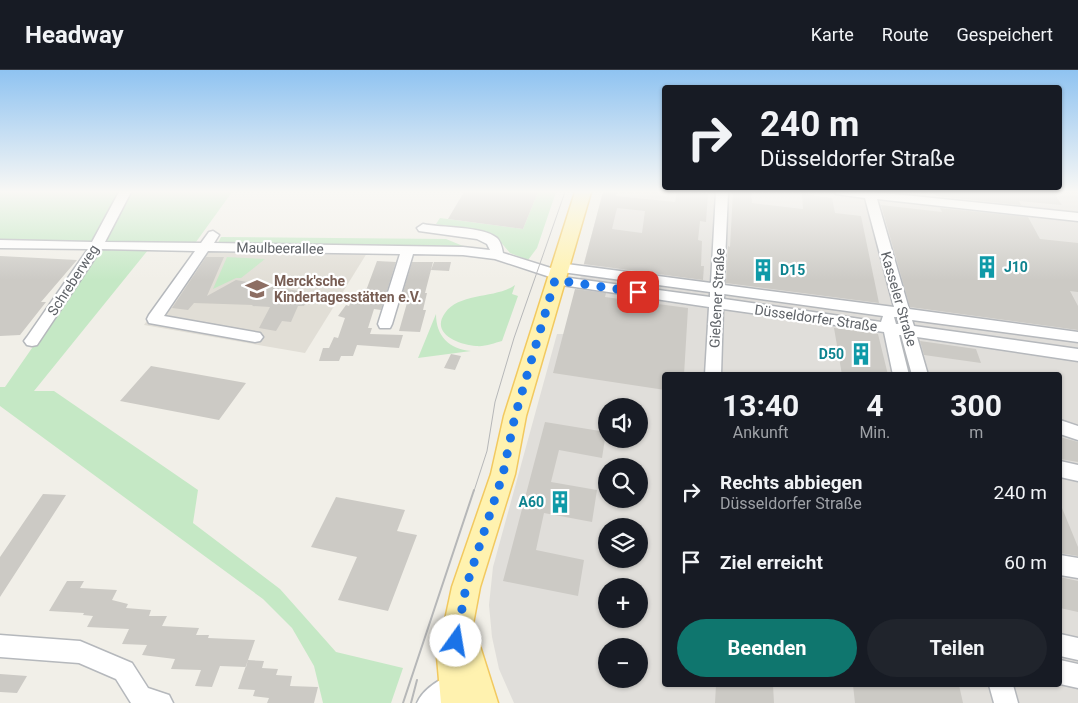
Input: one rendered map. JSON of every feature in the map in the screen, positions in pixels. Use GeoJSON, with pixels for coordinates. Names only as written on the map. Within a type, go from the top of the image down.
{"type":"FeatureCollection","features":[{"type":"Feature","properties":{"kind":"main road"},"geometry":{"type":"LineString","coordinates":[[467,697],[460,625],[466,587],[503,474],[515,416],[574,222]]}},
{"type":"Feature","properties":{"kind":"street","name":"Schreberweg"},"geometry":{"type":"LineString","coordinates":[[32,341],[96,247],[109,222]]}},
{"type":"Feature","properties":{"kind":"street","name":"Gießener Straße"},"geometry":{"type":"LineString","coordinates":[[713,372],[721,222]]}},
{"type":"Feature","properties":{"kind":"street","name":"Kasseler Straße"},"geometry":{"type":"LineString","coordinates":[[878,222],[919,372]]}},
{"type":"Feature","properties":{"kind":"street"},"geometry":{"type":"LineString","coordinates":[[423,228],[482,235],[491,240],[495,245],[497,256]]}},
{"type":"Feature","properties":{"kind":"street"},"geometry":{"type":"LineString","coordinates":[[461,234],[468,240],[469,252]]}},
{"type":"Feature","properties":{"kind":"street"},"geometry":{"type":"LineString","coordinates":[[213,235],[154,319],[255,337]]}},
{"type":"Feature","properties":{"kind":"street","name":"Maulbeerallee"},"geometry":{"type":"LineString","coordinates":[[0,244],[469,252],[497,256],[557,274]]}},
{"type":"Feature","properties":{"kind":"street"},"geometry":{"type":"LineString","coordinates":[[385,324],[408,250]]}},
{"type":"Feature","properties":{"kind":"street","name":"Düsseldorfer Straße"},"geometry":{"type":"LineString","coordinates":[[557,274],[718,296],[903,313],[1078,337]]}},
{"type":"Feature","properties":{"kind":"street","name":"Düsseldorfer Straße"},"geometry":{"type":"LineString","coordinates":[[718,296],[908,331],[1078,355]]}},
{"type":"Feature","properties":{"kind":"street"},"geometry":{"type":"LineString","coordinates":[[886,311],[899,372]]}},
{"type":"Feature","properties":{"kind":"street"},"geometry":{"type":"LineString","coordinates":[[1062,428],[1078,433]]}},
{"type":"Feature","properties":{"kind":"street"},"geometry":{"type":"LineString","coordinates":[[1062,470],[1078,473]]}},
{"type":"Feature","properties":{"kind":"street"},"geometry":{"type":"LineString","coordinates":[[1062,565],[1078,568]]}},
{"type":"Feature","properties":{"kind":"street"},"geometry":{"type":"LineString","coordinates":[[1062,645],[1078,648]]}},
{"type":"Feature","properties":{"kind":"street"},"geometry":{"type":"LineString","coordinates":[[0,646],[80,652],[124,671],[148,701]]}},
{"type":"Feature","properties":{"kind":"street"},"geometry":{"type":"LineString","coordinates":[[1062,672],[1078,676]]}},
{"type":"Feature","properties":{"kind":"street"},"geometry":{"type":"LineString","coordinates":[[1002,687],[1006,703]]}},
{"type":"Feature","properties":{"kind":"street"},"geometry":{"type":"LineString","coordinates":[[429,703],[467,697]]}},
{"type":"Feature","properties":{"kind":"shaded area"},"geometry":{"type":"Polygon","coordinates":[[[595,222],[1078,222],[1078,703],[514,703],[499,669],[492,637],[489,605],[493,567],[557,334],[565,334],[595,222]]]}},
{"type":"Feature","properties":{"kind":"shaded area","name":"Merck'sche Kindertagesstätten e.V."},"geometry":{"type":"Polygon","coordinates":[[[195,252],[367,253],[305,353],[144,325],[195,252]]]}},
{"type":"Feature","properties":{"kind":"green space"},"geometry":{"type":"Polygon","coordinates":[[[0,222],[105,222],[94,242],[0,240],[0,222]]]}},
{"type":"Feature","properties":{"kind":"green space"},"geometry":{"type":"Polygon","coordinates":[[[116,222],[211,222],[196,242],[105,242],[116,222]]]}},
{"type":"Feature","properties":{"kind":"green space"},"geometry":{"type":"Polygon","coordinates":[[[438,222],[467,222],[523,229],[526,222],[546,222],[537,248],[528,260],[510,253],[498,239],[490,234],[436,224],[438,222]]]}},
{"type":"Feature","properties":{"kind":"green space"},"geometry":{"type":"Polygon","coordinates":[[[221,237],[446,239],[463,246],[218,243],[221,237]]]}},
{"type":"Feature","properties":{"kind":"green space"},"geometry":{"type":"Polygon","coordinates":[[[100,250],[148,250],[34,391],[54,391],[198,490],[193,523],[280,589],[336,652],[403,668],[391,703],[323,703],[314,666],[292,628],[263,599],[0,406],[0,387],[5,387],[100,250]]]}},
{"type":"Feature","properties":{"kind":"green space"},"geometry":{"type":"Polygon","coordinates":[[[227,257],[265,259],[241,278],[236,278],[213,289],[227,257]]]}},
{"type":"Feature","properties":{"kind":"green space"},"geometry":{"type":"Polygon","coordinates":[[[515,285],[512,294],[518,296],[502,341],[483,346],[469,345],[455,341],[444,332],[441,327],[441,320],[452,306],[515,285]]]}},
{"type":"Feature","properties":{"kind":"green space"},"geometry":{"type":"Polygon","coordinates":[[[436,314],[438,329],[445,340],[463,350],[471,351],[418,358],[436,314]]]}},
{"type":"Feature","properties":{"kind":"building"},"geometry":{"type":"Polygon","coordinates":[[[467,222],[526,222],[523,229],[467,222]]]}},
{"type":"Feature","properties":{"kind":"building"},"geometry":{"type":"Polygon","coordinates":[[[595,222],[614,222],[612,229],[642,233],[644,222],[700,222],[698,240],[702,241],[701,266],[704,266],[703,280],[584,264],[595,222]]]}},
{"type":"Feature","properties":{"kind":"building"},"geometry":{"type":"Polygon","coordinates":[[[731,222],[862,222],[879,303],[726,283],[728,246],[730,247],[731,222]]]}},
{"type":"Feature","properties":{"kind":"building","name":"J10"},"geometry":{"type":"Polygon","coordinates":[[[886,222],[1030,222],[1040,239],[1078,243],[1078,292],[1070,291],[1078,306],[1078,330],[910,307],[886,222]]]}},
{"type":"Feature","properties":{"kind":"building"},"geometry":{"type":"Polygon","coordinates":[[[0,256],[77,260],[41,302],[46,302],[20,335],[0,336],[0,256]]]}},
{"type":"Feature","properties":{"kind":"building"},"geometry":{"type":"Polygon","coordinates":[[[206,257],[224,257],[207,296],[236,280],[310,293],[304,306],[298,306],[291,322],[282,321],[276,331],[259,328],[270,307],[194,303],[188,310],[172,308],[206,257]]]}},
{"type":"Feature","properties":{"kind":"building"},"geometry":{"type":"Polygon","coordinates":[[[377,261],[396,262],[381,310],[374,309],[368,328],[372,328],[370,334],[403,335],[399,348],[357,345],[353,356],[341,356],[339,361],[319,361],[323,348],[329,348],[334,337],[338,338],[345,318],[338,316],[346,305],[349,306],[353,296],[364,296],[377,261]]]}},
{"type":"Feature","properties":{"kind":"building"},"geometry":{"type":"Polygon","coordinates":[[[412,262],[433,262],[425,293],[427,293],[423,310],[426,310],[420,332],[399,331],[407,303],[400,302],[412,262]]]}},
{"type":"Feature","properties":{"kind":"building"},"geometry":{"type":"Polygon","coordinates":[[[434,262],[451,262],[449,271],[431,270],[434,262]]]}},
{"type":"Feature","properties":{"kind":"building"},"geometry":{"type":"Polygon","coordinates":[[[575,289],[606,293],[605,297],[688,308],[684,372],[662,372],[662,390],[553,373],[575,289]]]}},
{"type":"Feature","properties":{"kind":"building","name":"D50"},"geometry":{"type":"Polygon","coordinates":[[[834,328],[878,334],[887,372],[841,372],[834,328]]]}},
{"type":"Feature","properties":{"kind":"building"},"geometry":{"type":"Polygon","coordinates":[[[920,341],[976,349],[981,363],[924,355],[920,341]]]}},
{"type":"Feature","properties":{"kind":"building"},"geometry":{"type":"Polygon","coordinates":[[[451,354],[461,356],[455,370],[444,368],[451,354]]]}},
{"type":"Feature","properties":{"kind":"building"},"geometry":{"type":"Polygon","coordinates":[[[151,366],[246,383],[219,420],[120,401],[151,366]]]}},
{"type":"Feature","properties":{"kind":"building","name":"A60"},"geometry":{"type":"Polygon","coordinates":[[[545,422],[598,431],[598,448],[604,448],[602,458],[559,450],[551,482],[597,490],[592,522],[544,513],[536,550],[584,560],[578,596],[503,581],[545,422]]]}},
{"type":"Feature","properties":{"kind":"building"},"geometry":{"type":"Polygon","coordinates":[[[1062,438],[1078,442],[1078,462],[1062,459],[1062,438]]]}},
{"type":"Feature","properties":{"kind":"building"},"geometry":{"type":"Polygon","coordinates":[[[43,494],[66,495],[0,597],[0,557],[43,494]]]}},
{"type":"Feature","properties":{"kind":"building"},"geometry":{"type":"Polygon","coordinates":[[[336,497],[405,510],[397,531],[417,535],[388,611],[338,600],[357,557],[311,547],[336,497]]]}},
{"type":"Feature","properties":{"kind":"building"},"geometry":{"type":"Polygon","coordinates":[[[1062,508],[1078,547],[1078,556],[1062,553],[1062,508]]]}},
{"type":"Feature","properties":{"kind":"building"},"geometry":{"type":"Polygon","coordinates":[[[1062,577],[1078,581],[1078,612],[1062,608],[1062,577]]]}},
{"type":"Feature","properties":{"kind":"building"},"geometry":{"type":"Polygon","coordinates":[[[67,581],[84,581],[80,588],[117,590],[112,600],[128,604],[126,608],[151,610],[149,616],[167,616],[162,626],[199,628],[196,635],[209,635],[208,638],[255,640],[248,660],[264,661],[262,668],[278,669],[276,675],[292,676],[290,686],[318,687],[314,703],[267,703],[269,698],[253,696],[255,690],[238,689],[246,667],[220,666],[212,687],[195,686],[201,670],[171,669],[175,659],[142,655],[147,645],[122,644],[129,629],[87,627],[93,616],[83,615],[84,613],[49,611],[67,581]]]}},
{"type":"Feature","properties":{"kind":"building"},"geometry":{"type":"Polygon","coordinates":[[[0,674],[27,676],[17,693],[0,692],[0,674]]]}},
{"type":"Feature","properties":{"kind":"building"},"geometry":{"type":"Polygon","coordinates":[[[716,687],[773,687],[774,703],[715,703],[716,687]]]}},
{"type":"Feature","properties":{"kind":"building"},"geometry":{"type":"Polygon","coordinates":[[[853,687],[959,687],[963,703],[855,703],[853,687]]]}},
{"type":"Feature","properties":{"kind":"tram line"},"geometry":{"type":"LineString","coordinates":[[474,491],[487,451],[495,402],[514,338],[555,222]]}},
{"type":"Feature","properties":{"kind":"tram line"},"geometry":{"type":"LineString","coordinates":[[403,703],[474,490]]}},
{"type":"Feature","properties":{"kind":"tram line"},"geometry":{"type":"LineString","coordinates":[[411,703],[417,680]]}},
{"type":"Feature","properties":{"kind":"place","name":"J10"},"geometry":{"type":"Point","coordinates":[987,267]}},
{"type":"Feature","properties":{"kind":"place","name":"D15"},"geometry":{"type":"Point","coordinates":[763,270]}},
{"type":"Feature","properties":{"kind":"place","name":"Merck'sche Kindertagesstätten e.V."},"geometry":{"type":"Point","coordinates":[257,289]}},
{"type":"Feature","properties":{"kind":"place","name":"D50"},"geometry":{"type":"Point","coordinates":[861,354]}},
{"type":"Feature","properties":{"kind":"place","name":"A60"},"geometry":{"type":"Point","coordinates":[560,502]}},
{"type":"Feature","properties":{"kind":"route"},"geometry":{"type":"LineString","coordinates":[[456,641],[466,587],[503,474],[515,416],[555,280],[638,292]]}}]}
